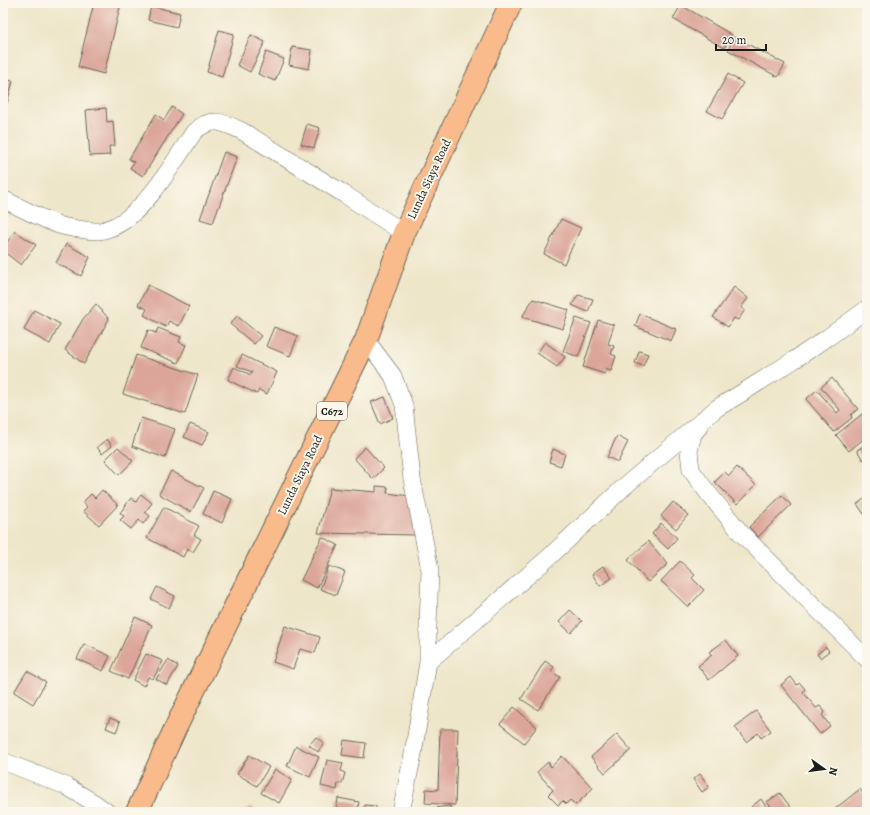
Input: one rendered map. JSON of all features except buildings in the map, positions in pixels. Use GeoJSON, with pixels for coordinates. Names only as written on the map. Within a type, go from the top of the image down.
{"type":"FeatureCollection","features":[{"type":"Feature","properties":{"kind":"main road","name":"Lunda Siaya Road"},"geometry":{"type":"LineString","coordinates":[[137,812],[175,729],[366,340],[404,233],[511,3]]}},
{"type":"Feature","properties":{"kind":"street"},"geometry":{"type":"LineString","coordinates":[[3,199],[60,225],[98,231],[111,228],[131,216],[157,187],[194,132],[200,126],[212,122],[225,123],[242,131],[404,233]]}},
{"type":"Feature","properties":{"kind":"street"},"geometry":{"type":"LineString","coordinates":[[428,662],[547,559],[625,486],[717,408],[801,355],[867,309]]}},
{"type":"Feature","properties":{"kind":"street"},"geometry":{"type":"LineString","coordinates":[[366,340],[393,376],[404,405],[412,478],[430,570],[428,662],[413,754],[401,812]]}},
{"type":"Feature","properties":{"kind":"street"},"geometry":{"type":"LineString","coordinates":[[717,408],[693,434],[689,451],[691,470],[741,534],[867,659]]}},
{"type":"Feature","properties":{"kind":"street"},"geometry":{"type":"LineString","coordinates":[[3,760],[66,786],[107,812]]}}]}
